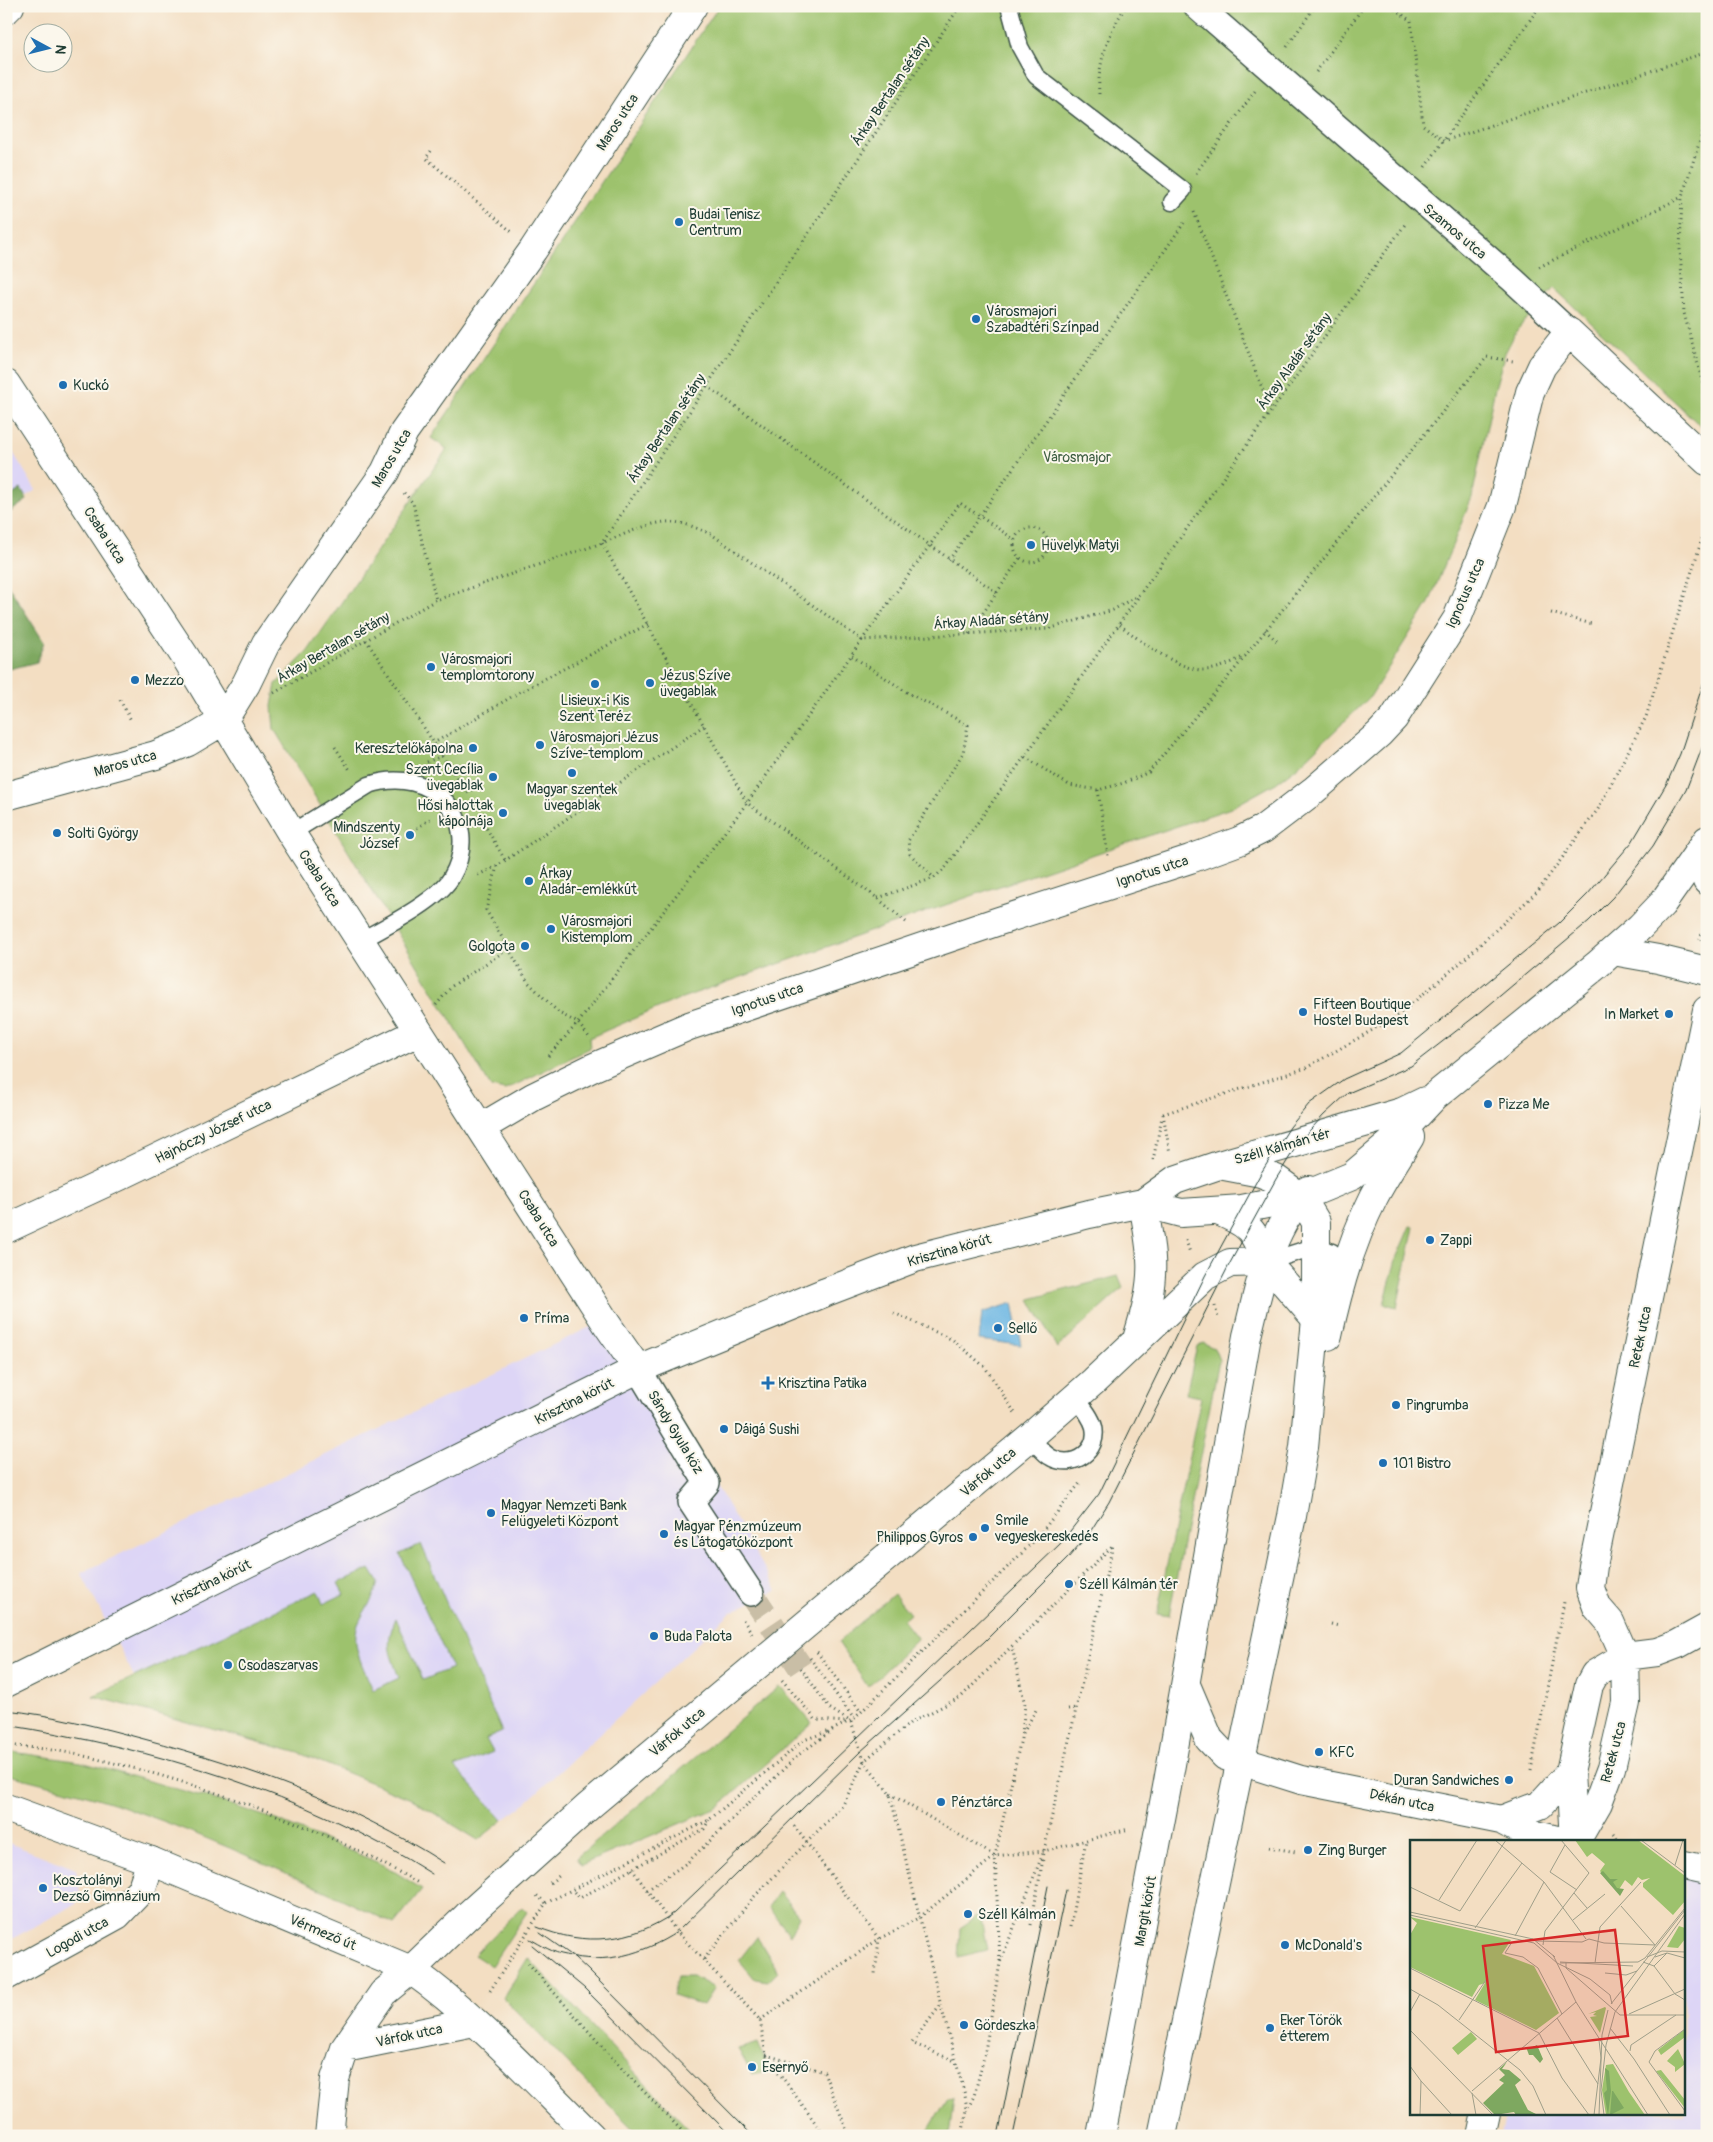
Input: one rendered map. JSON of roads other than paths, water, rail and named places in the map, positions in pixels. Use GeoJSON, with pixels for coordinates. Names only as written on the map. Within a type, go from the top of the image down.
{"type":"FeatureCollection","features":[{"type":"Feature","properties":{"kind":"street"},"geometry":{"type":"LineString","coordinates":[[6,10],[10,6]]}},
{"type":"Feature","properties":{"kind":"street","name":"Maros utca"},"geometry":{"type":"LineString","coordinates":[[6,796],[156,755],[188,742],[223,721],[246,684],[266,643],[385,472],[404,432],[533,250],[693,6]]}},
{"type":"Feature","properties":{"kind":"street","name":"Szamos utca"},"geometry":{"type":"LineString","coordinates":[[1202,10],[1513,280],[1707,461]]}},
{"type":"Feature","properties":{"kind":"street","name":"Ignotus utca"},"geometry":{"type":"LineString","coordinates":[[482,1127],[542,1093],[594,1067],[682,1028],[1112,884],[1190,860],[1258,832],[1313,791],[1379,734],[1394,718],[1457,619],[1502,506],[1530,392],[1542,366],[1569,332]]}},
{"type":"Feature","properties":{"kind":"street","name":"Csaba utca"},"geometry":{"type":"LineString","coordinates":[[6,384],[186,658],[291,833],[418,1032],[482,1127],[608,1326],[638,1369]]}},
{"type":"Feature","properties":{"kind":"street"},"geometry":{"type":"LineString","coordinates":[[1702,847],[1707,882]]}},
{"type":"Feature","properties":{"kind":"street","name":"Széll Kálmán tér"},"geometry":{"type":"LineString","coordinates":[[1218,1211],[1242,1209],[1301,1197],[1352,1176],[1392,1144],[1435,1096],[1613,951],[1662,904],[1702,847]]}},
{"type":"Feature","properties":{"kind":"street"},"geometry":{"type":"LineString","coordinates":[[1613,951],[1658,959],[1707,971]]}},
{"type":"Feature","properties":{"kind":"street","name":"Retek utca"},"geometry":{"type":"LineString","coordinates":[[1576,1840],[1598,1803],[1611,1768],[1626,1703],[1625,1656],[1610,1622],[1597,1606],[1590,1588],[1707,1010]]}},
{"type":"Feature","properties":{"kind":"street","name":"Hajnóczy József utca"},"geometry":{"type":"LineString","coordinates":[[6,1229],[418,1032]]}},
{"type":"Feature","properties":{"kind":"street"},"geometry":{"type":"LineString","coordinates":[[1304,1447],[1340,1282],[1374,1197],[1435,1096]]}},
{"type":"Feature","properties":{"kind":"street","name":"Széll Kálmán tér"},"geometry":{"type":"LineString","coordinates":[[1219,1165],[1402,1112],[1435,1096]]}},
{"type":"Feature","properties":{"kind":"street","name":"Széll Kálmán tér"},"geometry":{"type":"LineString","coordinates":[[1186,1685],[1247,1336],[1266,1262],[1278,1229],[1301,1197],[1326,1172],[1402,1112]]}},
{"type":"Feature","properties":{"kind":"street","name":"Széll Kálmán tér"},"geometry":{"type":"LineString","coordinates":[[1219,1165],[1261,1173],[1276,1179],[1301,1197],[1316,1222],[1317,1246],[1316,1319],[1304,1447],[1292,1516],[1241,1761]]}},
{"type":"Feature","properties":{"kind":"street","name":"Krisztina körút"},"geometry":{"type":"LineString","coordinates":[[6,1683],[19,1671],[638,1369],[826,1292],[915,1258],[1089,1214],[1143,1203],[1175,1180],[1219,1165]]}},
{"type":"Feature","properties":{"kind":"street"},"geometry":{"type":"LineString","coordinates":[[1137,1340],[1147,1308],[1151,1282],[1151,1258],[1143,1203]]}},
{"type":"Feature","properties":{"kind":"street","name":"Krisztina körút"},"geometry":{"type":"LineString","coordinates":[[1143,1203],[1181,1213],[1218,1211]]}},
{"type":"Feature","properties":{"kind":"street"},"geometry":{"type":"LineString","coordinates":[[1218,1211],[1249,1227],[1255,1234],[1266,1262],[1316,1319]]}},
{"type":"Feature","properties":{"kind":"street","name":"Várfok utca"},"geometry":{"type":"LineString","coordinates":[[328,2136],[335,2078],[345,2048],[383,1993],[411,1970],[515,1871],[588,1806],[1030,1437],[1205,1276],[1230,1263],[1266,1262]]}},
{"type":"Feature","properties":{"kind":"street","name":"Sándy Gyula köz"},"geometry":{"type":"LineString","coordinates":[[638,1369],[707,1483],[691,1502],[744,1602]]}},
{"type":"Feature","properties":{"kind":"street"},"geometry":{"type":"LineString","coordinates":[[1625,1656],[1657,1652],[1678,1644],[1707,1628]]}},
{"type":"Feature","properties":{"kind":"street","name":"Retek utca"},"geometry":{"type":"LineString","coordinates":[[1575,1840],[1570,1772],[1589,1686],[1596,1674],[1625,1656]]}},
{"type":"Feature","properties":{"kind":"street"},"geometry":{"type":"LineString","coordinates":[[1162,2136],[1241,1761],[1224,1756],[1209,1739],[1186,1685]]}},
{"type":"Feature","properties":{"kind":"street","name":"Margit körút"},"geometry":{"type":"LineString","coordinates":[[1101,2136],[1186,1685]]}},
{"type":"Feature","properties":{"kind":"street","name":"Dékán utca"},"geometry":{"type":"LineString","coordinates":[[1241,1761],[1301,1780],[1501,1820],[1524,1832],[1558,1840]]}},
{"type":"Feature","properties":{"kind":"street","name":"Retek utca"},"geometry":{"type":"LineString","coordinates":[[1501,1820],[1540,1805],[1570,1772]]}},
{"type":"Feature","properties":{"kind":"street","name":"Vérmező út"},"geometry":{"type":"LineString","coordinates":[[6,1808],[151,1862],[411,1970],[440,1991],[474,2022],[591,2136]]}},
{"type":"Feature","properties":{"kind":"street","name":"Logodi utca"},"geometry":{"type":"LineString","coordinates":[[6,1976],[117,1915],[141,1890],[151,1862]]}},
{"type":"Feature","properties":{"kind":"street"},"geometry":{"type":"LineString","coordinates":[[1686,1866],[1707,1870]]}},
{"type":"Feature","properties":{"kind":"street","name":"Várfok utca"},"geometry":{"type":"LineString","coordinates":[[345,2048],[474,2022]]}},
{"type":"Feature","properties":{"kind":"street"},"geometry":{"type":"LineString","coordinates":[[1481,2136],[1486,2114]]}},
{"type":"Feature","properties":{"kind":"lane"},"geometry":{"type":"LineString","coordinates":[[1009,6],[1020,47],[1036,76],[1184,190],[1172,202]]}},
{"type":"Feature","properties":{"kind":"lane"},"geometry":{"type":"LineString","coordinates":[[291,833],[370,785],[382,780],[403,780],[424,784],[446,801],[454,813],[461,839],[457,867],[450,879],[441,890],[430,898],[360,941]]}},
{"type":"Feature","properties":{"kind":"lane"},"geometry":{"type":"LineString","coordinates":[[1266,1262],[1317,1246],[1332,1252],[1340,1282]]}},
{"type":"Feature","properties":{"kind":"lane"},"geometry":{"type":"LineString","coordinates":[[1030,1437],[1043,1452],[1056,1460],[1073,1462],[1084,1456],[1091,1448],[1094,1427],[1088,1414],[1075,1397]]}},
{"type":"Feature","properties":{"kind":"water"},"geometry":{"type":"Polygon","coordinates":[[[1013,1303],[1021,1345],[979,1340],[982,1313],[1013,1303]]]}},
{"type":"Feature","properties":{"kind":"tunnel"},"geometry":{"type":"LineString","coordinates":[[751,1593],[801,1668]]}},
{"type":"Feature","properties":{"kind":"tram line"},"geometry":{"type":"LineString","coordinates":[[537,1927],[573,1937],[590,1939],[608,1938],[642,1930],[674,1913],[1060,1544],[1099,1494],[1205,1276],[1261,1173],[1290,1127],[1309,1104],[1344,1079],[1401,1053],[1559,923],[1588,894],[1632,842],[1667,783],[1680,754],[1707,672]]}},
{"type":"Feature","properties":{"kind":"tram line"},"geometry":{"type":"LineString","coordinates":[[530,1939],[547,1949],[561,1954],[595,1959],[623,1956],[637,1952],[677,1932],[860,1752],[984,1642],[1068,1558],[1090,1532],[1109,1502],[1230,1263],[1276,1179],[1299,1142],[1348,1093],[1411,1066],[1482,1011],[1589,921],[1613,897],[1653,846],[1686,790],[1707,735]]}},
{"type":"Feature","properties":{"kind":"tram line"},"geometry":{"type":"LineString","coordinates":[[6,1710],[58,1718],[110,1730],[183,1750],[261,1775],[336,1805],[409,1842],[444,1863]]}},
{"type":"Feature","properties":{"kind":"tram line"},"geometry":{"type":"LineString","coordinates":[[6,1725],[117,1747],[227,1778],[280,1797],[333,1820],[383,1845],[432,1874]]}},
{"type":"Feature","properties":{"kind":"tram line"},"geometry":{"type":"LineString","coordinates":[[998,2136],[1048,1886]]}},
{"type":"Feature","properties":{"kind":"tram line"},"geometry":{"type":"LineString","coordinates":[[1013,2136],[1066,1890]]}},
{"type":"Feature","properties":{"kind":"tram line"},"geometry":{"type":"LineString","coordinates":[[540,1933],[574,1957],[588,1970],[753,2136]]}},
{"type":"Feature","properties":{"kind":"tram line"},"geometry":{"type":"LineString","coordinates":[[532,1945],[584,1988],[731,2136]]}},
{"type":"Feature","properties":{"kind":"place","name":"Budai Tenisz Centrum"},"geometry":{"type":"Point","coordinates":[679,222]}},
{"type":"Feature","properties":{"kind":"place","name":"Városmajori Szabadtéri Színpad"},"geometry":{"type":"Point","coordinates":[976,319]}},
{"type":"Feature","properties":{"kind":"place","name":"Kuckó"},"geometry":{"type":"Point","coordinates":[63,385]}},
{"type":"Feature","properties":{"kind":"place","name":"Hüvelyk Matyi"},"geometry":{"type":"Point","coordinates":[1031,545]}},
{"type":"Feature","properties":{"kind":"place","name":"Városmajori templomtorony"},"geometry":{"type":"Point","coordinates":[431,667]}},
{"type":"Feature","properties":{"kind":"place","name":"Mezzo"},"geometry":{"type":"Point","coordinates":[135,680]}},
{"type":"Feature","properties":{"kind":"place","name":"Jézus Szíve üvegablak"},"geometry":{"type":"Point","coordinates":[650,683]}},
{"type":"Feature","properties":{"kind":"place","name":"Lisieux-i Kis Szent Teréz"},"geometry":{"type":"Point","coordinates":[595,684]}},
{"type":"Feature","properties":{"kind":"place","name":"Városmajori Jézus Szíve-templom"},"geometry":{"type":"Point","coordinates":[540,745]}},
{"type":"Feature","properties":{"kind":"place","name":"Keresztelőkápolna"},"geometry":{"type":"Point","coordinates":[473,748]}},
{"type":"Feature","properties":{"kind":"place","name":"Magyar szentek üvegablak"},"geometry":{"type":"Point","coordinates":[572,773]}},
{"type":"Feature","properties":{"kind":"place","name":"Szent Cecília üvegablak"},"geometry":{"type":"Point","coordinates":[493,777]}},
{"type":"Feature","properties":{"kind":"place","name":"Hősi halottak kápolnája"},"geometry":{"type":"Point","coordinates":[503,813]}},
{"type":"Feature","properties":{"kind":"place","name":"Solti György"},"geometry":{"type":"Point","coordinates":[57,833]}},
{"type":"Feature","properties":{"kind":"place","name":"Mindszenty József"},"geometry":{"type":"Point","coordinates":[410,835]}},
{"type":"Feature","properties":{"kind":"place","name":"Árkay Aladár-emlékkút"},"geometry":{"type":"Point","coordinates":[529,881]}},
{"type":"Feature","properties":{"kind":"place","name":"Városmajori Kistemplom"},"geometry":{"type":"Point","coordinates":[551,929]}},
{"type":"Feature","properties":{"kind":"place","name":"Golgota"},"geometry":{"type":"Point","coordinates":[525,946]}},
{"type":"Feature","properties":{"kind":"place","name":"Fifteen Boutique Hostel Budapest"},"geometry":{"type":"Point","coordinates":[1303,1012]}},
{"type":"Feature","properties":{"kind":"place","name":"In Market"},"geometry":{"type":"Point","coordinates":[1669,1014]}},
{"type":"Feature","properties":{"kind":"place","name":"Pizza Me"},"geometry":{"type":"Point","coordinates":[1488,1104]}},
{"type":"Feature","properties":{"kind":"place","name":"Zappi"},"geometry":{"type":"Point","coordinates":[1430,1240]}},
{"type":"Feature","properties":{"kind":"place","name":"Príma"},"geometry":{"type":"Point","coordinates":[524,1318]}},
{"type":"Feature","properties":{"kind":"place","name":"Sellő"},"geometry":{"type":"Point","coordinates":[998,1328]}},
{"type":"Feature","properties":{"kind":"place","name":"Krisztina Patika"},"geometry":{"type":"Point","coordinates":[768,1383]}},
{"type":"Feature","properties":{"kind":"place","name":"Pingrumba"},"geometry":{"type":"Point","coordinates":[1396,1405]}},
{"type":"Feature","properties":{"kind":"place","name":"Dáigá Sushi"},"geometry":{"type":"Point","coordinates":[724,1429]}},
{"type":"Feature","properties":{"kind":"place","name":"101 Bistro"},"geometry":{"type":"Point","coordinates":[1383,1463]}},
{"type":"Feature","properties":{"kind":"place","name":"Magyar Nemzeti Bank Felügyeleti Központ"},"geometry":{"type":"Point","coordinates":[491,1513]}},
{"type":"Feature","properties":{"kind":"place","name":"Smile vegyeskereskedés"},"geometry":{"type":"Point","coordinates":[985,1528]}},
{"type":"Feature","properties":{"kind":"place","name":"Magyar Pénzmúzeum és Látogatóközpont"},"geometry":{"type":"Point","coordinates":[664,1534]}},
{"type":"Feature","properties":{"kind":"place","name":"Philippos Gyros"},"geometry":{"type":"Point","coordinates":[973,1537]}},
{"type":"Feature","properties":{"kind":"place","name":"Széll Kálmán tér"},"geometry":{"type":"Point","coordinates":[1069,1584]}},
{"type":"Feature","properties":{"kind":"place","name":"Buda Palota"},"geometry":{"type":"Point","coordinates":[654,1636]}},
{"type":"Feature","properties":{"kind":"place","name":"Csodaszarvas"},"geometry":{"type":"Point","coordinates":[228,1665]}},
{"type":"Feature","properties":{"kind":"place","name":"KFC"},"geometry":{"type":"Point","coordinates":[1319,1752]}},
{"type":"Feature","properties":{"kind":"place","name":"Duran Sandwiches"},"geometry":{"type":"Point","coordinates":[1509,1780]}},
{"type":"Feature","properties":{"kind":"place","name":"Pénztárca"},"geometry":{"type":"Point","coordinates":[941,1802]}},
{"type":"Feature","properties":{"kind":"place","name":"Zing Burger"},"geometry":{"type":"Point","coordinates":[1308,1850]}},
{"type":"Feature","properties":{"kind":"place","name":"Kosztolányi Dezső Gimnázium"},"geometry":{"type":"Point","coordinates":[43,1888]}},
{"type":"Feature","properties":{"kind":"place","name":"Széll Kálmán"},"geometry":{"type":"Point","coordinates":[968,1914]}},
{"type":"Feature","properties":{"kind":"place","name":"McDonald's"},"geometry":{"type":"Point","coordinates":[1285,1945]}},
{"type":"Feature","properties":{"kind":"place","name":"Gördeszka"},"geometry":{"type":"Point","coordinates":[964,2025]}},
{"type":"Feature","properties":{"kind":"place","name":"Eker Török étterem"},"geometry":{"type":"Point","coordinates":[1270,2028]}},
{"type":"Feature","properties":{"kind":"place","name":"Esernyő"},"geometry":{"type":"Point","coordinates":[752,2067]}},
{"type":"Feature","properties":{"kind":"park label","name":"Városmajor"},"geometry":{"type":"Point","coordinates":[1077,457]}}]}
